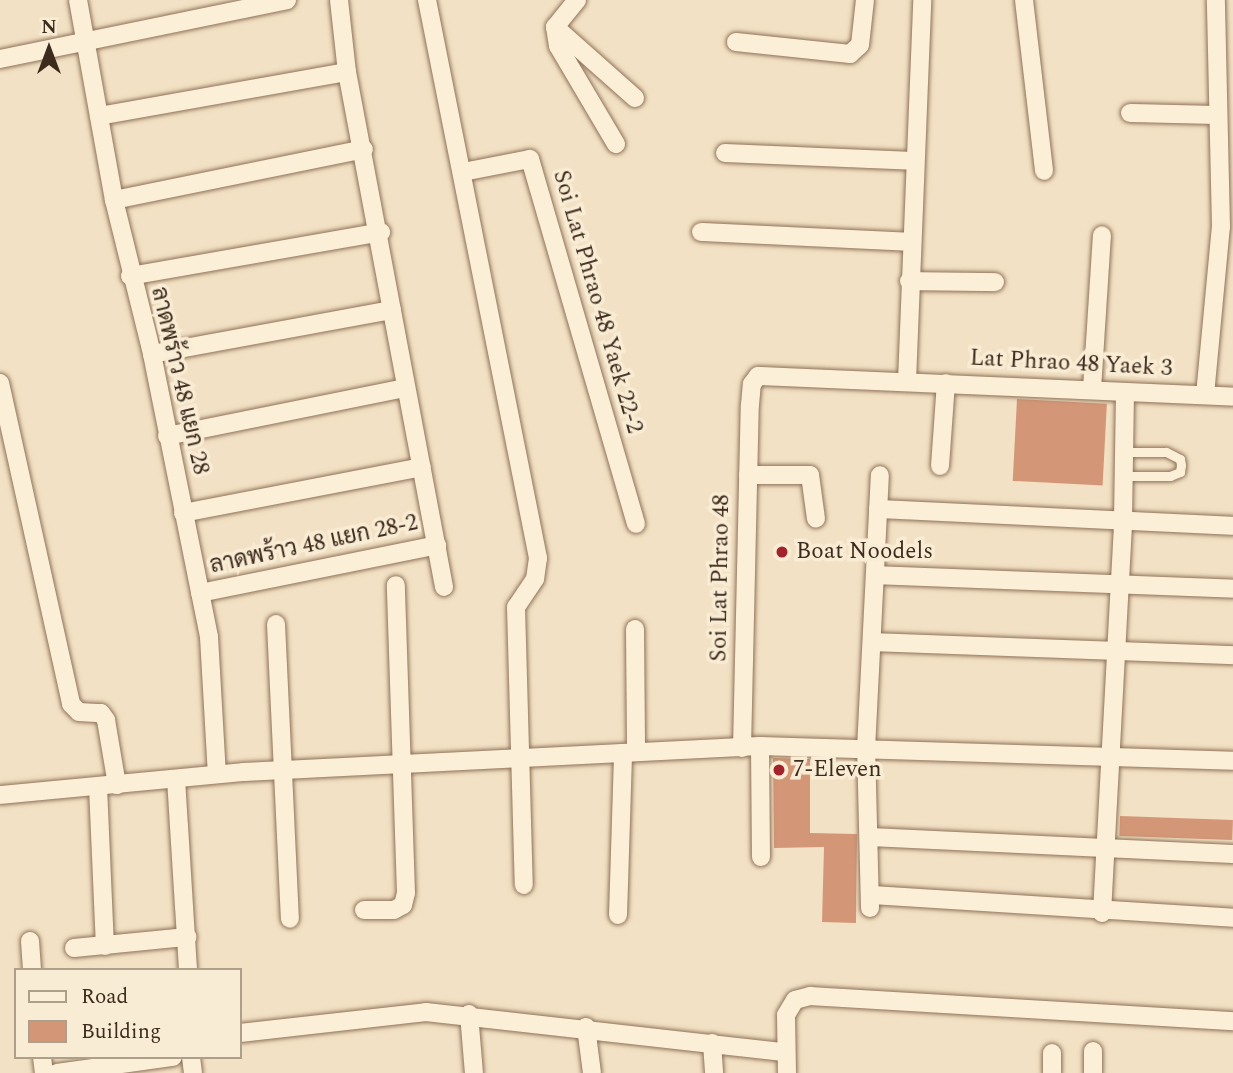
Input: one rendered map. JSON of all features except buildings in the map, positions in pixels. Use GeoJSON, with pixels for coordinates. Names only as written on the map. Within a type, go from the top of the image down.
{"type":"FeatureCollection","features":[{"type":"Feature","properties":{"kind":"street","name":"ลาดพร้าว 48 แยก 28"},"geometry":{"type":"LineString","coordinates":[[78,0],[114,200],[130,275],[152,354],[212,654],[216,774]]}},
{"type":"Feature","properties":{"kind":"street"},"geometry":{"type":"LineString","coordinates":[[0,59],[247,5],[287,0]]}},
{"type":"Feature","properties":{"kind":"street"},"geometry":{"type":"LineString","coordinates":[[340,0],[347,72],[381,232],[392,310],[444,587]]}},
{"type":"Feature","properties":{"kind":"street"},"geometry":{"type":"LineString","coordinates":[[427,0],[538,558],[535,579],[516,607],[524,885]]}},
{"type":"Feature","properties":{"kind":"street"},"geometry":{"type":"LineString","coordinates":[[577,0],[555,27],[558,46],[617,145]]}},
{"type":"Feature","properties":{"kind":"street"},"geometry":{"type":"LineString","coordinates":[[736,43],[850,54],[860,45],[865,0]]}},
{"type":"Feature","properties":{"kind":"street"},"geometry":{"type":"LineString","coordinates":[[907,381],[913,161],[922,0]]}},
{"type":"Feature","properties":{"kind":"street"},"geometry":{"type":"LineString","coordinates":[[1024,0],[1044,171]]}},
{"type":"Feature","properties":{"kind":"street"},"geometry":{"type":"LineString","coordinates":[[1205,395],[1227,226],[1218,115],[1225,83],[1216,0]]}},
{"type":"Feature","properties":{"kind":"street"},"geometry":{"type":"LineString","coordinates":[[555,27],[635,98]]}},
{"type":"Feature","properties":{"kind":"street"},"geometry":{"type":"LineString","coordinates":[[99,116],[347,72]]}},
{"type":"Feature","properties":{"kind":"street"},"geometry":{"type":"LineString","coordinates":[[1130,113],[1218,115]]}},
{"type":"Feature","properties":{"kind":"street"},"geometry":{"type":"LineString","coordinates":[[114,200],[363,149]]}},
{"type":"Feature","properties":{"kind":"street"},"geometry":{"type":"LineString","coordinates":[[725,153],[913,161]]}},
{"type":"Feature","properties":{"kind":"street","name":"Soi Lat Phrao 48 Yaek 22-2"},"geometry":{"type":"LineString","coordinates":[[463,172],[530,159],[636,524]]}},
{"type":"Feature","properties":{"kind":"street"},"geometry":{"type":"LineString","coordinates":[[130,275],[381,232]]}},
{"type":"Feature","properties":{"kind":"street"},"geometry":{"type":"LineString","coordinates":[[701,232],[911,242]]}},
{"type":"Feature","properties":{"kind":"street"},"geometry":{"type":"LineString","coordinates":[[1092,389],[1102,235]]}},
{"type":"Feature","properties":{"kind":"street"},"geometry":{"type":"LineString","coordinates":[[909,281],[995,282]]}},
{"type":"Feature","properties":{"kind":"street"},"geometry":{"type":"LineString","coordinates":[[152,354],[392,310]]}},
{"type":"Feature","properties":{"kind":"street","name":"Soi Lat Phrao 48"},"geometry":{"type":"LineString","coordinates":[[742,748],[752,384],[758,376],[907,381]]}},
{"type":"Feature","properties":{"kind":"street","name":"Lat Phrao 48 Yaek 3"},"geometry":{"type":"LineString","coordinates":[[907,381],[1233,397]]}},
{"type":"Feature","properties":{"kind":"street"},"geometry":{"type":"LineString","coordinates":[[0,383],[4,417],[71,704],[79,712],[101,713],[106,720],[117,785]]}},
{"type":"Feature","properties":{"kind":"street"},"geometry":{"type":"LineString","coordinates":[[940,466],[946,383]]}},
{"type":"Feature","properties":{"kind":"street"},"geometry":{"type":"LineString","coordinates":[[167,436],[406,388]]}},
{"type":"Feature","properties":{"kind":"street"},"geometry":{"type":"LineString","coordinates":[[1102,913],[1123,520],[1125,392]]}},
{"type":"Feature","properties":{"kind":"street"},"geometry":{"type":"LineString","coordinates":[[183,513],[422,467]]}},
{"type":"Feature","properties":{"kind":"street"},"geometry":{"type":"LineString","coordinates":[[748,475],[810,475],[816,519]]}},
{"type":"Feature","properties":{"kind":"street"},"geometry":{"type":"LineString","coordinates":[[880,475],[866,749],[871,901],[1233,918]]}},
{"type":"Feature","properties":{"kind":"street"},"geometry":{"type":"LineString","coordinates":[[878,509],[1233,526]]}},
{"type":"Feature","properties":{"kind":"street","name":"ลาดพร้าว 48 แยก 28-2"},"geometry":{"type":"LineString","coordinates":[[200,593],[437,545]]}},
{"type":"Feature","properties":{"kind":"street"},"geometry":{"type":"LineString","coordinates":[[876,575],[1233,589]]}},
{"type":"Feature","properties":{"kind":"street"},"geometry":{"type":"LineString","coordinates":[[363,910],[394,910],[403,905],[406,767],[396,585]]}},
{"type":"Feature","properties":{"kind":"street"},"geometry":{"type":"LineString","coordinates":[[276,624],[290,919]]}},
{"type":"Feature","properties":{"kind":"street"},"geometry":{"type":"LineString","coordinates":[[618,915],[635,629]]}},
{"type":"Feature","properties":{"kind":"street"},"geometry":{"type":"LineString","coordinates":[[873,642],[1233,655]]}},
{"type":"Feature","properties":{"kind":"street"},"geometry":{"type":"LineString","coordinates":[[760,746],[761,857]]}},
{"type":"Feature","properties":{"kind":"street"},"geometry":{"type":"LineString","coordinates":[[0,795],[216,774],[406,767],[519,757],[760,746],[1233,761]]}},
{"type":"Feature","properties":{"kind":"street"},"geometry":{"type":"LineString","coordinates":[[176,779],[188,968]]}},
{"type":"Feature","properties":{"kind":"street"},"geometry":{"type":"LineString","coordinates":[[98,787],[105,946]]}},
{"type":"Feature","properties":{"kind":"street"},"geometry":{"type":"LineString","coordinates":[[870,837],[1233,854]]}},
{"type":"Feature","properties":{"kind":"street"},"geometry":{"type":"LineString","coordinates":[[74,948],[187,937]]}},
{"type":"Feature","properties":{"kind":"street"},"geometry":{"type":"LineString","coordinates":[[30,942],[32,968]]}},
{"type":"Feature","properties":{"kind":"street"},"geometry":{"type":"LineString","coordinates":[[786,1073],[786,1015],[795,1000],[810,996],[1233,1021]]}},
{"type":"Feature","properties":{"kind":"street"},"geometry":{"type":"LineString","coordinates":[[242,1033],[383,1014],[470,1014],[784,1052]]}},
{"type":"Feature","properties":{"kind":"street"},"geometry":{"type":"LineString","coordinates":[[470,1014],[474,1073]]}},
{"type":"Feature","properties":{"kind":"street"},"geometry":{"type":"LineString","coordinates":[[586,1027],[592,1073]]}},
{"type":"Feature","properties":{"kind":"street"},"geometry":{"type":"LineString","coordinates":[[712,1043],[714,1073]]}},
{"type":"Feature","properties":{"kind":"street"},"geometry":{"type":"LineString","coordinates":[[1093,1051],[1093,1073]]}},
{"type":"Feature","properties":{"kind":"street"},"geometry":{"type":"LineString","coordinates":[[1052,1053],[1052,1073]]}},
{"type":"Feature","properties":{"kind":"street"},"geometry":{"type":"LineString","coordinates":[[57,1073],[158,1059]]}},
{"type":"Feature","properties":{"kind":"lane"},"geometry":{"type":"LineString","coordinates":[[1123,477],[1170,476],[1180,472],[1181,466],[1180,459],[1166,452],[1124,452]]}},
{"type":"Feature","properties":{"kind":"place","name":"Boat Noodels"},"geometry":{"type":"Point","coordinates":[782,552]}},
{"type":"Feature","properties":{"kind":"place","name":"7-Eleven"},"geometry":{"type":"Point","coordinates":[779,770]}}]}
